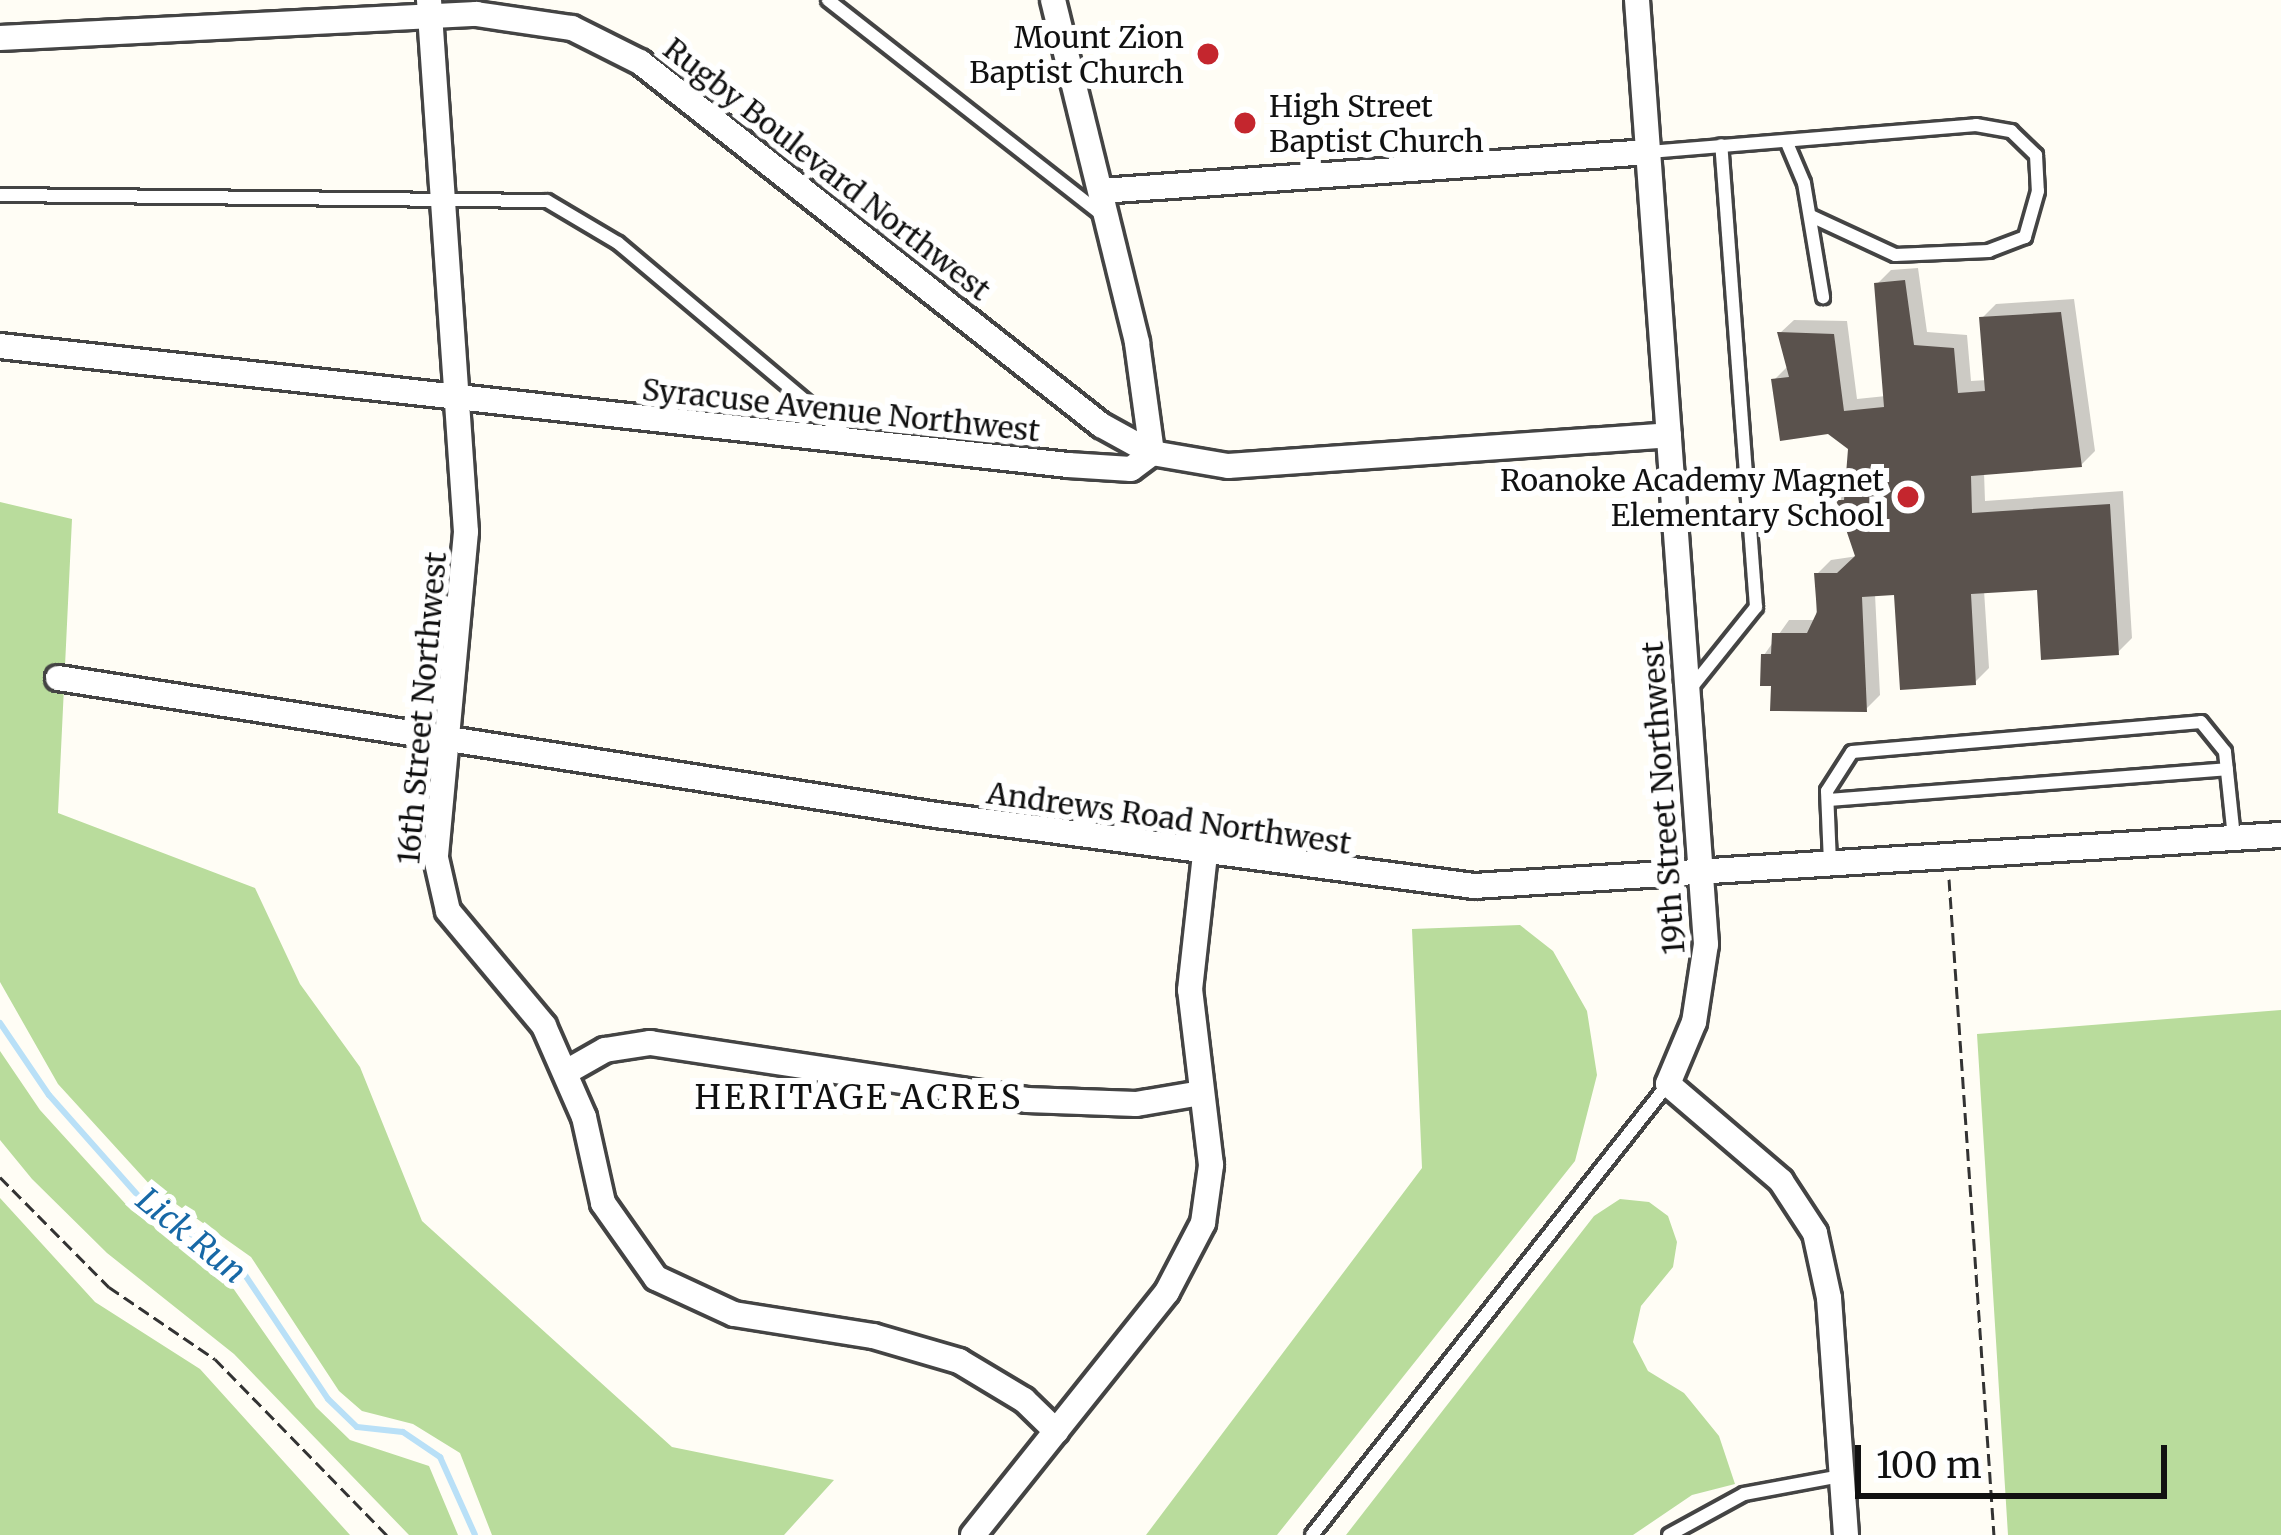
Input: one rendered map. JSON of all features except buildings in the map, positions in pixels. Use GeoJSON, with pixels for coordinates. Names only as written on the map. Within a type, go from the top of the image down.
{"type":"FeatureCollection","features":[{"type":"Feature","properties":{"kind":"street"},"geometry":{"type":"LineString","coordinates":[[1053,0],[1145,386],[1151,453]]}},
{"type":"Feature","properties":{"kind":"street","name":"19th Street Northwest"},"geometry":{"type":"LineString","coordinates":[[1637,0],[1701,876],[1703,984],[1668,1084]]}},
{"type":"Feature","properties":{"kind":"street","name":"Rugby Boulevard Northwest"},"geometry":{"type":"LineString","coordinates":[[0,38],[430,8],[525,17],[572,28],[640,62],[1102,425],[1151,453]]}},
{"type":"Feature","properties":{"kind":"street","name":"16th Street Northwest"},"geometry":{"type":"LineString","coordinates":[[430,8],[466,532],[436,858],[448,910],[534,1011],[568,1071],[603,1203],[656,1278],[734,1314],[873,1336],[959,1361],[1024,1400],[1056,1432]]}},
{"type":"Feature","properties":{"kind":"street"},"geometry":{"type":"LineString","coordinates":[[1101,191],[1649,152]]}},
{"type":"Feature","properties":{"kind":"street","name":"Syracuse Avenue Northwest"},"geometry":{"type":"LineString","coordinates":[[0,346],[1131,470],[1151,453],[1228,466],[1670,435]]}},
{"type":"Feature","properties":{"kind":"street","name":"Andrews Road Northwest"},"geometry":{"type":"LineString","coordinates":[[58,678],[1205,854],[1474,886],[1701,876],[2281,835]]}},
{"type":"Feature","properties":{"kind":"street"},"geometry":{"type":"LineString","coordinates":[[973,1535],[1192,1253],[1210,1192],[1190,990],[1205,854]]}},
{"type":"Feature","properties":{"kind":"street"},"geometry":{"type":"LineString","coordinates":[[568,1071],[605,1050],[650,1042],[1028,1100],[1136,1104],[1201,1093]]}},
{"type":"Feature","properties":{"kind":"street"},"geometry":{"type":"LineString","coordinates":[[1668,1084],[1781,1181],[1815,1233],[1829,1298],[1846,1535]]}},
{"type":"Feature","properties":{"kind":"lane"},"geometry":{"type":"LineString","coordinates":[[828,0],[1107,218]]}},
{"type":"Feature","properties":{"kind":"lane"},"geometry":{"type":"LineString","coordinates":[[1649,152],[1976,125],[2011,131],[2036,155],[2038,191],[2025,237],[1989,251],[1895,255],[1810,215]]}},
{"type":"Feature","properties":{"kind":"lane"},"geometry":{"type":"LineString","coordinates":[[1786,143],[1810,215],[1823,297]]}},
{"type":"Feature","properties":{"kind":"lane"},"geometry":{"type":"LineString","coordinates":[[1687,692],[1756,607],[1721,145]]}},
{"type":"Feature","properties":{"kind":"lane"},"geometry":{"type":"LineString","coordinates":[[0,195],[535,200],[566,208],[852,441]]}},
{"type":"Feature","properties":{"kind":"lane"},"geometry":{"type":"LineString","coordinates":[[1830,867],[1828,800],[1840,760],[1864,748],[2179,723],[2210,726],[2227,769],[2234,839]]}},
{"type":"Feature","properties":{"kind":"lane"},"geometry":{"type":"LineString","coordinates":[[1828,800],[2227,769]]}},
{"type":"Feature","properties":{"kind":"lane","name":"19th Street Northwest"},"geometry":{"type":"LineString","coordinates":[[1312,1535],[1668,1084]]}},
{"type":"Feature","properties":{"kind":"lane"},"geometry":{"type":"LineString","coordinates":[[1669,1535],[1744,1494],[1842,1476]]}},
{"type":"Feature","properties":{"kind":"path"},"geometry":{"type":"LineString","coordinates":[[1948,860],[1994,1535]]}},
{"type":"Feature","properties":{"kind":"path"},"geometry":{"type":"LineString","coordinates":[[0,1177],[109,1287],[215,1358],[387,1535]]}},
{"type":"Feature","properties":{"kind":"green space"},"geometry":{"type":"Polygon","coordinates":[[[0,502],[72,519],[58,813],[255,888],[300,984],[360,1067],[422,1221],[672,1447],[834,1480],[784,1535],[492,1535],[460,1453],[413,1424],[362,1411],[339,1391],[251,1257],[152,1187],[58,1084],[0,982],[0,502]]]}},
{"type":"Feature","properties":{"kind":"green space"},"geometry":{"type":"Polygon","coordinates":[[[1520,925],[1553,951],[1587,1011],[1597,1075],[1575,1161],[1277,1535],[1146,1535],[1422,1168],[1412,929],[1520,925]]]}},
{"type":"Feature","properties":{"kind":"green space"},"geometry":{"type":"Polygon","coordinates":[[[2281,1010],[2281,1535],[2008,1535],[1977,1034],[2281,1010]]]}},
{"type":"Feature","properties":{"kind":"green space"},"geometry":{"type":"Polygon","coordinates":[[[0,1051],[40,1110],[131,1210],[226,1278],[316,1407],[350,1440],[429,1466],[458,1535],[409,1535],[234,1354],[107,1253],[32,1179],[0,1140],[0,1051]]]}},
{"type":"Feature","properties":{"kind":"green space"},"geometry":{"type":"Polygon","coordinates":[[[0,1198],[95,1302],[200,1369],[350,1535],[0,1535],[0,1198]]]}},
{"type":"Feature","properties":{"kind":"green space"},"geometry":{"type":"Polygon","coordinates":[[[1620,1199],[1649,1202],[1668,1216],[1677,1242],[1673,1267],[1641,1306],[1633,1342],[1648,1371],[1684,1393],[1719,1436],[1735,1484],[1692,1495],[1633,1535],[1346,1535],[1594,1216],[1620,1199]]]}},
{"type":"Feature","properties":{"kind":"waterway","name":"Lick Run"},"geometry":{"type":"LineString","coordinates":[[0,1023],[49,1095],[141,1199],[241,1269],[328,1399],[357,1427],[403,1432],[440,1457],[475,1535]]}},
{"type":"Feature","properties":{"kind":"place","name":"Mount Zion Baptist Church"},"geometry":{"type":"Point","coordinates":[1208,54]}},
{"type":"Feature","properties":{"kind":"place","name":"High Street Baptist Church"},"geometry":{"type":"Point","coordinates":[1245,123]}},
{"type":"Feature","properties":{"kind":"place","name":"Roanoke Academy Magnet Elementary School"},"geometry":{"type":"Point","coordinates":[1908,497]}},
{"type":"Feature","properties":{"kind":"district","name":"HERITAGE ACRES"},"geometry":{"type":"Point","coordinates":[859,1098]}}]}
